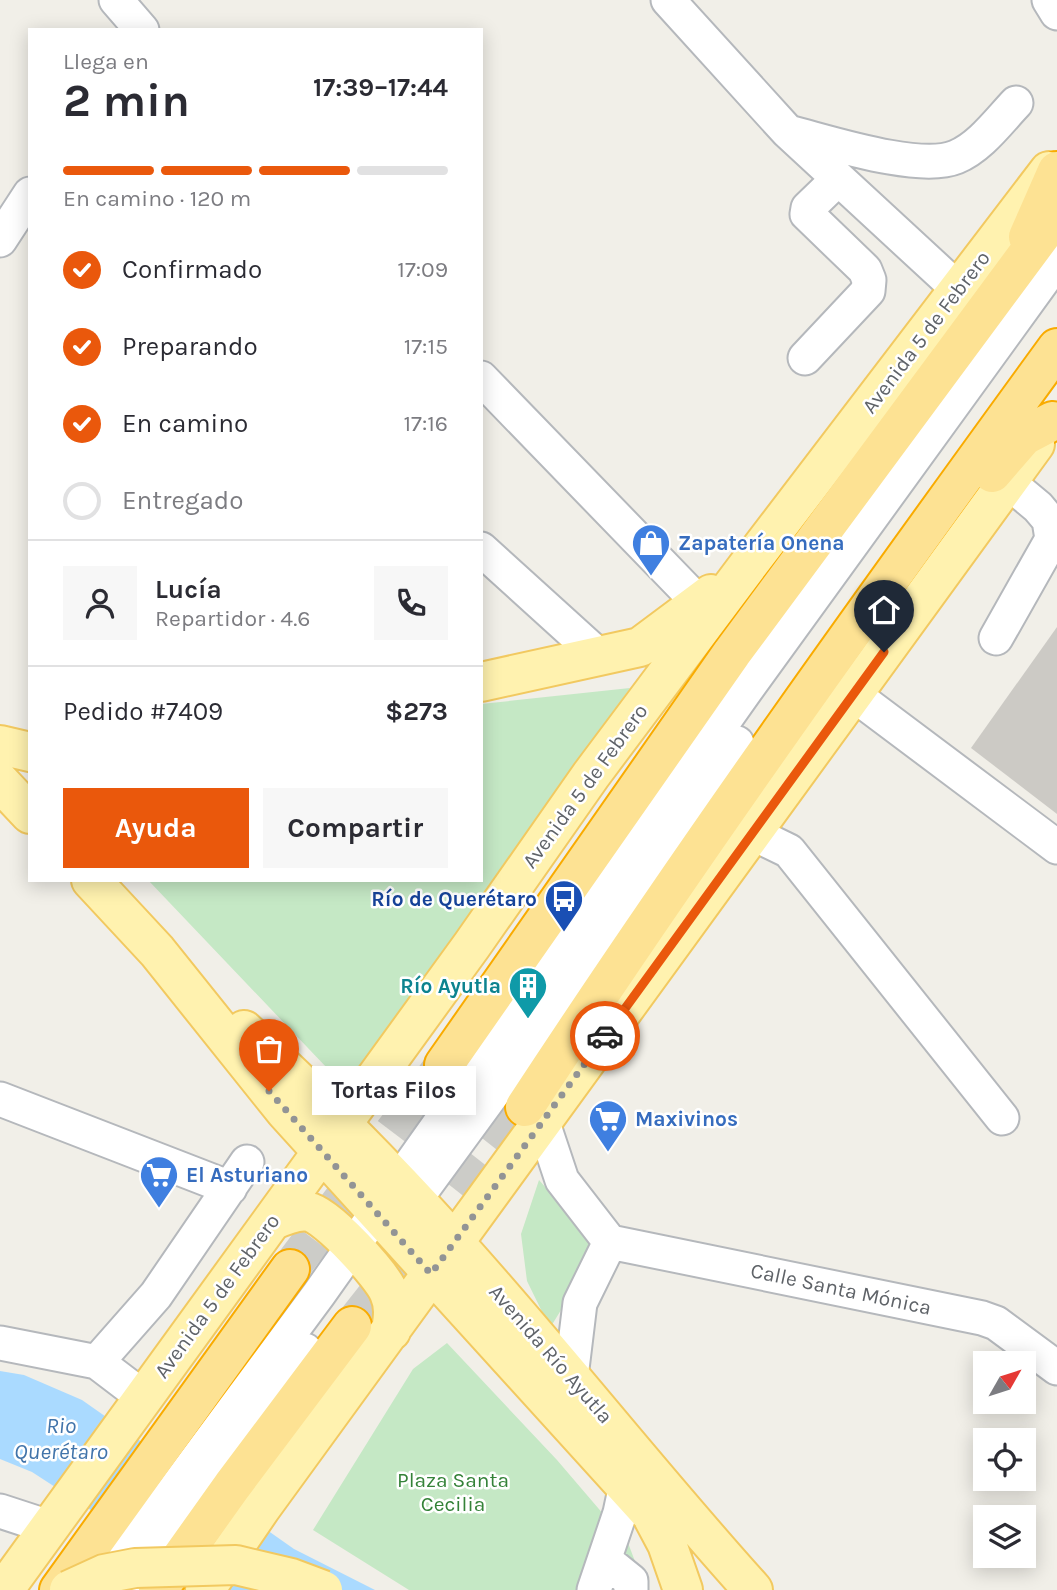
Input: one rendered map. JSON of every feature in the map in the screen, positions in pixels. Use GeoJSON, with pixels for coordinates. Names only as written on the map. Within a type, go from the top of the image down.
{"type":"FeatureCollection","features":[{"type":"Feature","properties":{"kind":"highway"},"geometry":{"type":"LineString","coordinates":[[1012,273],[1057,171]]}},
{"type":"Feature","properties":{"kind":"highway","name":"Avenida 5 de Febrero"},"geometry":{"type":"LineString","coordinates":[[444,1065],[732,653],[1057,214]]}},
{"type":"Feature","properties":{"kind":"highway"},"geometry":{"type":"LineString","coordinates":[[534,1115],[598,996],[903,559],[1057,348]]}},
{"type":"Feature","properties":{"kind":"highway"},"geometry":{"type":"LineString","coordinates":[[903,559],[953,518],[1024,436],[1055,420]]}},
{"type":"Feature","properties":{"kind":"highway","name":"Avenida 5 de Febrero"},"geometry":{"type":"LineString","coordinates":[[58,1590],[290,1269]]}},
{"type":"Feature","properties":{"kind":"highway"},"geometry":{"type":"LineString","coordinates":[[158,1590],[352,1326]]}},
{"type":"Feature","properties":{"kind":"main road","name":"Avenida 5 de Febrero"},"geometry":{"type":"LineString","coordinates":[[4,1590],[26,1516],[136,1407],[472,945],[591,775],[1057,161]]}},
{"type":"Feature","properties":{"kind":"main road"},"geometry":{"type":"LineString","coordinates":[[205,1590],[261,1508],[454,1242],[534,1115],[752,834],[1055,420]]}},
{"type":"Feature","properties":{"kind":"main road"},"geometry":{"type":"LineString","coordinates":[[483,682],[640,647],[746,568]]}},
{"type":"Feature","properties":{"kind":"main road"},"geometry":{"type":"LineString","coordinates":[[0,744],[28,751]]}},
{"type":"Feature","properties":{"kind":"main road"},"geometry":{"type":"LineString","coordinates":[[0,782],[28,812]]}},
{"type":"Feature","properties":{"kind":"main road","name":"Avenida Río Ayutla"},"geometry":{"type":"LineString","coordinates":[[94,882],[157,951],[285,1111],[332,1138],[396,1206],[454,1242],[753,1590]]}},
{"type":"Feature","properties":{"kind":"main road","name":"Avenida Río Ayutla"},"geometry":{"type":"LineString","coordinates":[[396,1206],[431,1274],[650,1514],[667,1544],[683,1590]]}},
{"type":"Feature","properties":{"kind":"main road"},"geometry":{"type":"LineString","coordinates":[[272,1221],[299,1212],[311,1212],[331,1225],[383,1280],[394,1309],[391,1331]]}},
{"type":"Feature","properties":{"kind":"main road"},"geometry":{"type":"LineString","coordinates":[[69,1590],[104,1574],[135,1568],[236,1565],[291,1578],[323,1590]]}},
{"type":"Feature","properties":{"kind":"street"},"geometry":{"type":"LineString","coordinates":[[116,0],[138,28]]}},
{"type":"Feature","properties":{"kind":"street"},"geometry":{"type":"LineString","coordinates":[[668,0],[788,132],[959,290]]}},
{"type":"Feature","properties":{"kind":"street"},"geometry":{"type":"LineString","coordinates":[[1049,0],[1057,13]]}},
{"type":"Feature","properties":{"kind":"street"},"geometry":{"type":"LineString","coordinates":[[788,132],[874,154],[937,163],[957,157],[976,145],[1016,103]]}},
{"type":"Feature","properties":{"kind":"street"},"geometry":{"type":"LineString","coordinates":[[805,358],[869,291],[865,270],[807,214],[808,208],[838,179]]}},
{"type":"Feature","properties":{"kind":"street"},"geometry":{"type":"LineString","coordinates":[[0,240],[28,197]]}},
{"type":"Feature","properties":{"kind":"street"},"geometry":{"type":"LineString","coordinates":[[100,1590],[396,1206],[746,690],[1057,261]]}},
{"type":"Feature","properties":{"kind":"street"},"geometry":{"type":"LineString","coordinates":[[396,1206],[529,1044],[1057,289]]}},
{"type":"Feature","properties":{"kind":"street"},"geometry":{"type":"LineString","coordinates":[[483,381],[699,603]]}},
{"type":"Feature","properties":{"kind":"street"},"geometry":{"type":"LineString","coordinates":[[996,638],[1052,539],[1049,520],[1009,482]]}},
{"type":"Feature","properties":{"kind":"street"},"geometry":{"type":"LineString","coordinates":[[483,551],[599,656]]}},
{"type":"Feature","properties":{"kind":"street"},"geometry":{"type":"LineString","coordinates":[[853,694],[1057,847]]}},
{"type":"Feature","properties":{"kind":"street"},"geometry":{"type":"LineString","coordinates":[[752,834],[789,852],[1002,1118]]}},
{"type":"Feature","properties":{"kind":"street"},"geometry":{"type":"LineString","coordinates":[[0,1099],[239,1175],[156,1295],[97,1362]]}},
{"type":"Feature","properties":{"kind":"street"},"geometry":{"type":"LineString","coordinates":[[534,1115],[562,1180],[610,1242],[580,1303],[571,1377]]}},
{"type":"Feature","properties":{"kind":"street","name":"Calle Santa Mónica"},"geometry":{"type":"LineString","coordinates":[[610,1242],[982,1318],[996,1324],[1057,1368]]}},
{"type":"Feature","properties":{"kind":"street"},"geometry":{"type":"LineString","coordinates":[[134,1590],[360,1255]]}},
{"type":"Feature","properties":{"kind":"street"},"geometry":{"type":"LineString","coordinates":[[156,1295],[198,1321]]}},
{"type":"Feature","properties":{"kind":"street"},"geometry":{"type":"LineString","coordinates":[[0,1343],[97,1362],[136,1407]]}},
{"type":"Feature","properties":{"kind":"street"},"geometry":{"type":"LineString","coordinates":[[625,1485],[620,1513],[599,1575],[631,1581],[631,1590]]}},
{"type":"Feature","properties":{"kind":"green space"},"geometry":{"type":"Polygon","coordinates":[[[630,688],[347,1089],[150,882],[483,882],[483,704],[630,688]]]}},
{"type":"Feature","properties":{"kind":"green space"},"geometry":{"type":"Polygon","coordinates":[[[539,1180],[599,1248],[550,1328],[527,1281],[521,1234],[539,1180]]]}},
{"type":"Feature","properties":{"kind":"green space","name":"Plaza Santa Cecilia"},"geometry":{"type":"Polygon","coordinates":[[[447,1343],[557,1460],[628,1543],[646,1590],[409,1590],[313,1530],[413,1369],[447,1343]]]}},
{"type":"Feature","properties":{"kind":"water","name":"Rio Querétaro"},"geometry":{"type":"Polygon","coordinates":[[[0,1371],[24,1375],[82,1400],[294,1549],[375,1590],[214,1590],[32,1472],[0,1459],[0,1371]]]}},
{"type":"Feature","properties":{"kind":"building"},"geometry":{"type":"Polygon","coordinates":[[[1057,627],[1057,814],[971,748],[1057,627]]]}},
{"type":"Feature","properties":{"kind":"tunnel"},"geometry":{"type":"LineString","coordinates":[[290,1269],[444,1065]]}},
{"type":"Feature","properties":{"kind":"tunnel"},"geometry":{"type":"LineString","coordinates":[[352,1326],[525,1107]]}},
{"type":"Feature","properties":{"kind":"way so far"},"geometry":{"type":"LineString","coordinates":[[269,1091],[431,1274],[605,1036]]}},
{"type":"Feature","properties":{"kind":"place","name":"Zapatería Onena"},"geometry":{"type":"Point","coordinates":[651,577]}},
{"type":"Feature","properties":{"kind":"place","name":"Río de Querétaro"},"geometry":{"type":"Point","coordinates":[564,933]}},
{"type":"Feature","properties":{"kind":"place","name":"Río Ayutla"},"geometry":{"type":"Point","coordinates":[528,1020]}},
{"type":"Feature","properties":{"kind":"place","name":"Tortas Filos"},"geometry":{"type":"Point","coordinates":[269,1091]}},
{"type":"Feature","properties":{"kind":"place","name":"Maxivinos"},"geometry":{"type":"Point","coordinates":[608,1153]}},
{"type":"Feature","properties":{"kind":"place","name":"El Asturiano"},"geometry":{"type":"Point","coordinates":[159,1209]}},
{"type":"Feature","properties":{"kind":"route"},"geometry":{"type":"LineString","coordinates":[[605,1036],[884,652]]}}]}
